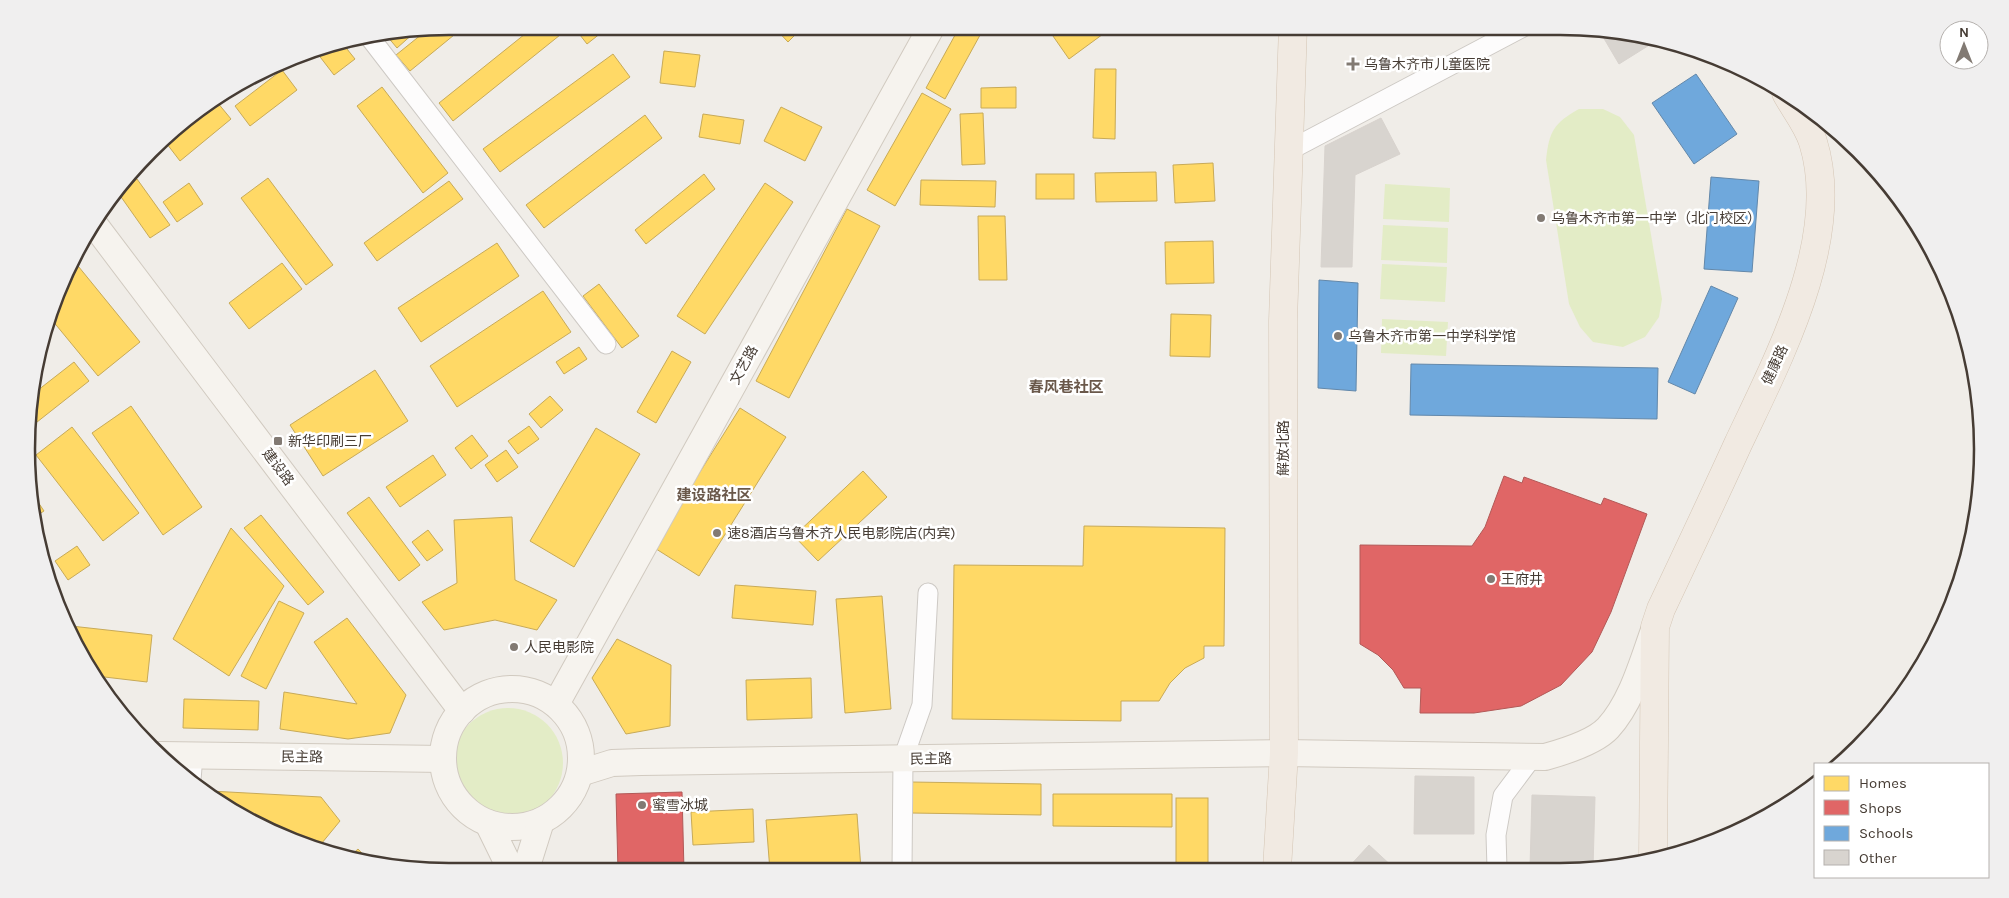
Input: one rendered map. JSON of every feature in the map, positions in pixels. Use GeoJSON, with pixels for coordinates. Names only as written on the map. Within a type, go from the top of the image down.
{"type":"FeatureCollection","features":[{"type":"Feature","properties":{"kind":"main road","name":"解放北路"},"geometry":{"type":"LineString","coordinates":[[1277,863],[1284,754],[1282,321],[1293,35]]}},
{"type":"Feature","properties":{"kind":"main road","name":"健康路"},"geometry":{"type":"LineString","coordinates":[[1652,852],[1655,627],[1661,609],[1788,338],[1808,277],[1820,224],[1820,179],[1813,141],[1795,109]]}},
{"type":"Feature","properties":{"kind":"street","name":"文艺路"},"geometry":{"type":"LineString","coordinates":[[556,704],[927,35]]}},
{"type":"Feature","properties":{"kind":"street"},"geometry":{"type":"LineString","coordinates":[[1288,151],[1508,35]]}},
{"type":"Feature","properties":{"kind":"street"},"geometry":{"type":"LineString","coordinates":[[373,42],[606,344]]}},
{"type":"Feature","properties":{"kind":"street","name":"建设路"},"geometry":{"type":"LineString","coordinates":[[98,229],[462,711]]}},
{"type":"Feature","properties":{"kind":"street"},"geometry":{"type":"LineString","coordinates":[[902,863],[903,759],[922,704],[928,593]]}},
{"type":"Feature","properties":{"kind":"street","name":"民主路"},"geometry":{"type":"LineString","coordinates":[[580,773],[612,762],[1284,754],[1544,757],[1566,751],[1607,729],[1636,680],[1655,627]]}},
{"type":"Feature","properties":{"kind":"street"},"geometry":{"type":"LineString","coordinates":[[518,689],[538,694],[556,704],[569,718],[578,735],[582,754],[580,773],[572,793],[563,804],[541,821],[523,826],[506,827],[488,823],[470,813],[456,798],[446,779],[443,759],[445,742],[451,725],[462,711],[478,698],[497,691],[518,689]]}},
{"type":"Feature","properties":{"kind":"street"},"geometry":{"type":"LineString","coordinates":[[1497,863],[1496,835],[1503,796],[1534,756]]}},
{"type":"Feature","properties":{"kind":"street","name":"民主路"},"geometry":{"type":"LineString","coordinates":[[179,762],[192,768],[443,759]]}},
{"type":"Feature","properties":{"kind":"street"},"geometry":{"type":"LineString","coordinates":[[528,863],[541,821]]}},
{"type":"Feature","properties":{"kind":"street"},"geometry":{"type":"LineString","coordinates":[[488,823],[508,863]]}},
{"type":"Feature","properties":{"kind":"green space"},"geometry":{"type":"Polygon","coordinates":[[[1579,109],[1603,109],[1620,117],[1634,135],[1662,299],[1659,317],[1645,337],[1623,347],[1593,342],[1580,327],[1569,304],[1546,160],[1549,142],[1554,129],[1564,119],[1579,109]]]}},
{"type":"Feature","properties":{"kind":"green space"},"geometry":{"type":"Polygon","coordinates":[[[1385,184],[1450,188],[1449,222],[1383,219],[1385,184]]]}},
{"type":"Feature","properties":{"kind":"green space"},"geometry":{"type":"Polygon","coordinates":[[[1383,225],[1448,228],[1447,263],[1381,260],[1383,225]]]}},
{"type":"Feature","properties":{"kind":"green space"},"geometry":{"type":"Polygon","coordinates":[[[1382,264],[1447,267],[1445,302],[1380,299],[1382,264]]]}},
{"type":"Feature","properties":{"kind":"green space"},"geometry":{"type":"Polygon","coordinates":[[[1382,319],[1448,322],[1446,356],[1381,353],[1382,319]]]}},
{"type":"Feature","properties":{"kind":"green space"},"geometry":{"type":"Polygon","coordinates":[[[508,708],[529,712],[547,724],[559,742],[563,763],[559,784],[547,802],[529,814],[508,818],[487,814],[469,802],[457,784],[453,763],[457,742],[469,724],[487,712],[508,708]]]}},
{"type":"Feature","properties":{"kind":"building: Homes"},"geometry":{"type":"Polygon","coordinates":[[[454,35],[410,71],[396,55],[419,36],[454,35]]]}},
{"type":"Feature","properties":{"kind":"building: Homes"},"geometry":{"type":"Polygon","coordinates":[[[524,35],[560,35],[453,121],[439,103],[524,35]]]}},
{"type":"Feature","properties":{"kind":"building: Homes"},"geometry":{"type":"Polygon","coordinates":[[[580,35],[598,35],[587,44],[580,35]]]}},
{"type":"Feature","properties":{"kind":"building: Homes"},"geometry":{"type":"Polygon","coordinates":[[[781,35],[795,35],[788,42],[781,35]]]}},
{"type":"Feature","properties":{"kind":"building: Homes"},"geometry":{"type":"Polygon","coordinates":[[[955,35],[980,35],[945,99],[926,88],[955,35]]]}},
{"type":"Feature","properties":{"kind":"building: Homes"},"geometry":{"type":"Polygon","coordinates":[[[1052,35],[1102,35],[1069,59],[1052,35]]]}},
{"type":"Feature","properties":{"kind":"building: Homes"},"geometry":{"type":"Polygon","coordinates":[[[409,37],[397,48],[390,40],[409,37]]]}},
{"type":"Feature","properties":{"kind":"building: Homes"},"geometry":{"type":"Polygon","coordinates":[[[346,48],[355,59],[334,75],[319,56],[346,48]]]}},
{"type":"Feature","properties":{"kind":"building: Homes"},"geometry":{"type":"Polygon","coordinates":[[[664,51],[700,55],[695,87],[660,83],[664,51]]]}},
{"type":"Feature","properties":{"kind":"building: Homes"},"geometry":{"type":"Polygon","coordinates":[[[613,54],[630,77],[500,172],[483,149],[613,54]]]}},
{"type":"Feature","properties":{"kind":"building: Homes"},"geometry":{"type":"Polygon","coordinates":[[[1095,69],[1116,69],[1115,139],[1093,138],[1095,69]]]}},
{"type":"Feature","properties":{"kind":"building: Homes"},"geometry":{"type":"Polygon","coordinates":[[[283,71],[297,90],[250,126],[235,106],[283,71]]]}},
{"type":"Feature","properties":{"kind":"building: Homes"},"geometry":{"type":"Polygon","coordinates":[[[382,87],[448,173],[423,193],[357,106],[382,87]]]}},
{"type":"Feature","properties":{"kind":"building: Homes"},"geometry":{"type":"Polygon","coordinates":[[[1016,87],[1016,108],[981,108],[981,88],[1016,87]]]}},
{"type":"Feature","properties":{"kind":"building: Homes"},"geometry":{"type":"Polygon","coordinates":[[[922,93],[951,109],[895,206],[867,190],[922,93]]]}},
{"type":"Feature","properties":{"kind":"building: Homes"},"geometry":{"type":"Polygon","coordinates":[[[219,105],[231,119],[180,161],[168,145],[219,105]]]}},
{"type":"Feature","properties":{"kind":"building: Homes"},"geometry":{"type":"Polygon","coordinates":[[[781,107],[822,127],[805,161],[764,141],[781,107]]]}},
{"type":"Feature","properties":{"kind":"building: Homes"},"geometry":{"type":"Polygon","coordinates":[[[983,113],[985,164],[962,165],[960,114],[983,113]]]}},
{"type":"Feature","properties":{"kind":"building: Homes"},"geometry":{"type":"Polygon","coordinates":[[[703,114],[744,120],[740,144],[699,137],[703,114]]]}},
{"type":"Feature","properties":{"kind":"building: Homes"},"geometry":{"type":"Polygon","coordinates":[[[645,115],[662,138],[544,228],[526,205],[645,115]]]}},
{"type":"Feature","properties":{"kind":"building: Homes"},"geometry":{"type":"Polygon","coordinates":[[[1213,163],[1215,201],[1175,203],[1173,165],[1213,163]]]}},
{"type":"Feature","properties":{"kind":"building: Homes"},"geometry":{"type":"Polygon","coordinates":[[[1156,172],[1157,201],[1096,202],[1095,173],[1156,172]]]}},
{"type":"Feature","properties":{"kind":"building: Homes"},"geometry":{"type":"Polygon","coordinates":[[[704,174],[715,189],[646,244],[635,230],[704,174]]]}},
{"type":"Feature","properties":{"kind":"building: Homes"},"geometry":{"type":"Polygon","coordinates":[[[1036,174],[1074,174],[1074,199],[1036,199],[1036,174]]]}},
{"type":"Feature","properties":{"kind":"building: Homes"},"geometry":{"type":"Polygon","coordinates":[[[268,178],[333,265],[306,285],[241,198],[268,178]]]}},
{"type":"Feature","properties":{"kind":"building: Homes"},"geometry":{"type":"Polygon","coordinates":[[[137,179],[170,225],[150,238],[121,197],[137,179]]]}},
{"type":"Feature","properties":{"kind":"building: Homes"},"geometry":{"type":"Polygon","coordinates":[[[921,180],[996,181],[995,207],[920,205],[921,180]]]}},
{"type":"Feature","properties":{"kind":"building: Homes"},"geometry":{"type":"Polygon","coordinates":[[[449,181],[463,199],[377,261],[364,243],[449,181]]]}},
{"type":"Feature","properties":{"kind":"building: Homes"},"geometry":{"type":"Polygon","coordinates":[[[189,183],[203,204],[177,222],[163,202],[189,183]]]}},
{"type":"Feature","properties":{"kind":"building: Homes"},"geometry":{"type":"Polygon","coordinates":[[[765,183],[793,202],[705,334],[677,316],[765,183]]]}},
{"type":"Feature","properties":{"kind":"building: Homes"},"geometry":{"type":"Polygon","coordinates":[[[847,209],[880,226],[789,398],[756,381],[847,209]]]}},
{"type":"Feature","properties":{"kind":"building: Homes"},"geometry":{"type":"Polygon","coordinates":[[[978,216],[1005,216],[1007,280],[979,280],[978,216]]]}},
{"type":"Feature","properties":{"kind":"building: Homes"},"geometry":{"type":"Polygon","coordinates":[[[1213,241],[1214,283],[1166,284],[1165,242],[1213,241]]]}},
{"type":"Feature","properties":{"kind":"building: Homes"},"geometry":{"type":"Polygon","coordinates":[[[497,243],[519,276],[421,342],[398,308],[497,243]]]}},
{"type":"Feature","properties":{"kind":"building: Homes"},"geometry":{"type":"Polygon","coordinates":[[[282,263],[302,289],[249,329],[229,303],[282,263]]]}},
{"type":"Feature","properties":{"kind":"building: Homes"},"geometry":{"type":"Polygon","coordinates":[[[78,266],[140,342],[98,376],[55,323],[78,266]]]}},
{"type":"Feature","properties":{"kind":"building: Homes"},"geometry":{"type":"Polygon","coordinates":[[[599,284],[639,336],[622,348],[583,296],[599,284]]]}},
{"type":"Feature","properties":{"kind":"building: Homes"},"geometry":{"type":"Polygon","coordinates":[[[543,291],[571,332],[457,407],[430,366],[543,291]]]}},
{"type":"Feature","properties":{"kind":"building: Homes"},"geometry":{"type":"Polygon","coordinates":[[[1171,314],[1211,315],[1210,357],[1170,356],[1171,314]]]}},
{"type":"Feature","properties":{"kind":"building: Homes"},"geometry":{"type":"Polygon","coordinates":[[[579,347],[587,359],[564,374],[556,362],[579,347]]]}},
{"type":"Feature","properties":{"kind":"building: Homes"},"geometry":{"type":"Polygon","coordinates":[[[672,351],[691,362],[656,423],[637,412],[672,351]]]}},
{"type":"Feature","properties":{"kind":"building: Homes"},"geometry":{"type":"Polygon","coordinates":[[[74,362],[89,381],[36,423],[40,389],[74,362]]]}},
{"type":"Feature","properties":{"kind":"building: Homes"},"geometry":{"type":"Polygon","coordinates":[[[375,370],[408,421],[323,476],[290,425],[375,370]]]}},
{"type":"Feature","properties":{"kind":"building: Homes"},"geometry":{"type":"Polygon","coordinates":[[[550,396],[563,410],[541,428],[529,414],[550,396]]]}},
{"type":"Feature","properties":{"kind":"building: Homes"},"geometry":{"type":"Polygon","coordinates":[[[131,406],[202,507],[163,535],[92,433],[131,406]]]}},
{"type":"Feature","properties":{"kind":"building: Homes"},"geometry":{"type":"Polygon","coordinates":[[[740,408],[786,437],[699,576],[653,547],[740,408]]]}},
{"type":"Feature","properties":{"kind":"building: Homes"},"geometry":{"type":"Polygon","coordinates":[[[529,426],[539,439],[518,454],[508,441],[529,426]]]}},
{"type":"Feature","properties":{"kind":"building: Homes"},"geometry":{"type":"Polygon","coordinates":[[[72,427],[139,513],[103,541],[36,455],[72,427]]]}},
{"type":"Feature","properties":{"kind":"building: Homes"},"geometry":{"type":"Polygon","coordinates":[[[596,428],[640,454],[574,567],[530,541],[596,428]]]}},
{"type":"Feature","properties":{"kind":"building: Homes"},"geometry":{"type":"Polygon","coordinates":[[[472,435],[488,456],[471,469],[455,448],[472,435]]]}},
{"type":"Feature","properties":{"kind":"building: Homes"},"geometry":{"type":"Polygon","coordinates":[[[506,450],[518,467],[497,482],[485,465],[506,450]]]}},
{"type":"Feature","properties":{"kind":"building: Homes"},"geometry":{"type":"Polygon","coordinates":[[[433,455],[446,475],[400,507],[386,487],[433,455]]]}},
{"type":"Feature","properties":{"kind":"building: Homes"},"geometry":{"type":"Polygon","coordinates":[[[863,471],[887,497],[818,561],[794,536],[863,471]]]}},
{"type":"Feature","properties":{"kind":"building: Homes"},"geometry":{"type":"Polygon","coordinates":[[[369,497],[420,565],[399,581],[347,513],[369,497]]]}},
{"type":"Feature","properties":{"kind":"building: Homes"},"geometry":{"type":"Polygon","coordinates":[[[39,504],[44,511],[41,513],[39,504]]]}},
{"type":"Feature","properties":{"kind":"building: Homes"},"geometry":{"type":"Polygon","coordinates":[[[261,515],[324,592],[308,605],[244,528],[261,515]]]}},
{"type":"Feature","properties":{"kind":"building: Homes"},"geometry":{"type":"Polygon","coordinates":[[[512,517],[515,580],[557,600],[537,630],[495,620],[444,630],[422,602],[457,583],[454,520],[512,517]]]}},
{"type":"Feature","properties":{"kind":"building: Homes"},"geometry":{"type":"Polygon","coordinates":[[[1084,526],[1225,528],[1224,646],[1204,646],[1204,658],[1185,668],[1170,683],[1159,701],[1121,701],[1121,721],[952,719],[954,565],[1083,566],[1084,526]]]}},
{"type":"Feature","properties":{"kind":"building: Homes"},"geometry":{"type":"Polygon","coordinates":[[[231,528],[284,586],[229,676],[173,639],[231,528]]]}},
{"type":"Feature","properties":{"kind":"building: Homes"},"geometry":{"type":"Polygon","coordinates":[[[428,530],[443,550],[427,561],[412,542],[428,530]]]}},
{"type":"Feature","properties":{"kind":"building: Homes"},"geometry":{"type":"Polygon","coordinates":[[[77,546],[90,565],[68,580],[55,561],[77,546]]]}},
{"type":"Feature","properties":{"kind":"building: Homes"},"geometry":{"type":"Polygon","coordinates":[[[735,585],[816,591],[813,625],[732,618],[735,585]]]}},
{"type":"Feature","properties":{"kind":"building: Homes"},"geometry":{"type":"Polygon","coordinates":[[[882,596],[891,709],[845,713],[836,599],[882,596]]]}},
{"type":"Feature","properties":{"kind":"building: Homes"},"geometry":{"type":"Polygon","coordinates":[[[279,601],[304,613],[266,689],[241,676],[279,601]]]}},
{"type":"Feature","properties":{"kind":"building: Homes"},"geometry":{"type":"Polygon","coordinates":[[[347,618],[406,695],[390,733],[348,739],[280,729],[284,692],[357,704],[314,642],[347,618]]]}},
{"type":"Feature","properties":{"kind":"building: Homes"},"geometry":{"type":"Polygon","coordinates":[[[76,627],[152,635],[147,682],[104,677],[90,656],[76,627]]]}},
{"type":"Feature","properties":{"kind":"building: Homes"},"geometry":{"type":"Polygon","coordinates":[[[617,639],[671,665],[670,726],[626,734],[592,678],[617,639]]]}},
{"type":"Feature","properties":{"kind":"building: Homes"},"geometry":{"type":"Polygon","coordinates":[[[811,678],[812,718],[747,720],[746,680],[811,678]]]}},
{"type":"Feature","properties":{"kind":"building: Homes"},"geometry":{"type":"Polygon","coordinates":[[[184,699],[259,701],[258,730],[183,728],[184,699]]]}},
{"type":"Feature","properties":{"kind":"building: Homes"},"geometry":{"type":"Polygon","coordinates":[[[911,782],[1041,784],[1041,815],[911,813],[911,782]]]}},
{"type":"Feature","properties":{"kind":"building: Homes"},"geometry":{"type":"Polygon","coordinates":[[[217,791],[321,797],[340,821],[322,843],[266,820],[242,808],[217,791]]]}},
{"type":"Feature","properties":{"kind":"building: Homes"},"geometry":{"type":"Polygon","coordinates":[[[1053,794],[1172,794],[1172,827],[1053,826],[1053,794]]]}},
{"type":"Feature","properties":{"kind":"building: Homes"},"geometry":{"type":"Polygon","coordinates":[[[1176,798],[1208,798],[1208,863],[1176,863],[1176,798]]]}},
{"type":"Feature","properties":{"kind":"building: Homes"},"geometry":{"type":"Polygon","coordinates":[[[753,809],[754,842],[693,845],[691,812],[753,809]]]}},
{"type":"Feature","properties":{"kind":"building: Homes"},"geometry":{"type":"Polygon","coordinates":[[[857,814],[860,863],[769,863],[766,820],[857,814]]]}},
{"type":"Feature","properties":{"kind":"building: Shops","name":"王府井"},"geometry":{"type":"Polygon","coordinates":[[[1504,476],[1522,483],[1524,477],[1601,505],[1604,498],[1647,514],[1611,612],[1592,652],[1561,685],[1521,706],[1474,713],[1420,713],[1421,688],[1404,688],[1393,670],[1378,655],[1360,644],[1360,545],[1472,546],[1485,527],[1504,476]]]}},
{"type":"Feature","properties":{"kind":"building: Shops"},"geometry":{"type":"Polygon","coordinates":[[[682,792],[684,863],[618,863],[616,794],[682,792]]]}},
{"type":"Feature","properties":{"kind":"building: Schools"},"geometry":{"type":"Polygon","coordinates":[[[1696,74],[1737,134],[1694,164],[1652,103],[1696,74]]]}},
{"type":"Feature","properties":{"kind":"building: Schools"},"geometry":{"type":"Polygon","coordinates":[[[1711,177],[1759,181],[1752,272],[1704,269],[1711,177]]]}},
{"type":"Feature","properties":{"kind":"building: Schools","name":"乌鲁木齐市第一中学科学馆"},"geometry":{"type":"Polygon","coordinates":[[[1319,280],[1358,283],[1356,391],[1318,388],[1319,280]]]}},
{"type":"Feature","properties":{"kind":"building: Schools"},"geometry":{"type":"Polygon","coordinates":[[[1711,286],[1738,298],[1695,394],[1668,382],[1711,286]]]}},
{"type":"Feature","properties":{"kind":"building: Schools"},"geometry":{"type":"Polygon","coordinates":[[[1411,364],[1658,368],[1657,419],[1410,415],[1411,364]]]}},
{"type":"Feature","properties":{"kind":"building: Other"},"geometry":{"type":"Polygon","coordinates":[[[1604,38],[1649,45],[1619,64],[1604,38]]]}},
{"type":"Feature","properties":{"kind":"building: Other"},"geometry":{"type":"Polygon","coordinates":[[[1381,118],[1400,154],[1355,175],[1352,267],[1321,267],[1325,146],[1381,118]]]}},
{"type":"Feature","properties":{"kind":"building: Other"},"geometry":{"type":"Polygon","coordinates":[[[1415,776],[1474,777],[1474,834],[1414,834],[1415,776]]]}},
{"type":"Feature","properties":{"kind":"building: Other"},"geometry":{"type":"Polygon","coordinates":[[[1532,795],[1595,797],[1593,861],[1530,863],[1532,795]]]}},
{"type":"Feature","properties":{"kind":"building: Other"},"geometry":{"type":"Polygon","coordinates":[[[1369,845],[1388,863],[1352,863],[1369,845]]]}},
{"type":"Feature","properties":{"kind":"place","name":"乌鲁木齐市儿童医院"},"geometry":{"type":"Point","coordinates":[1353,64]}},
{"type":"Feature","properties":{"kind":"place","name":"乌鲁木齐市第一中学（北门校区）"},"geometry":{"type":"Point","coordinates":[1541,218]}},
{"type":"Feature","properties":{"kind":"place","name":"乌鲁木齐市第一中学科学馆"},"geometry":{"type":"Point","coordinates":[1338,336]}},
{"type":"Feature","properties":{"kind":"place","name":"新华印刷三厂"},"geometry":{"type":"Point","coordinates":[278,441]}},
{"type":"Feature","properties":{"kind":"place","name":"速8酒店乌鲁木齐人民电影院店(内宾)"},"geometry":{"type":"Point","coordinates":[717,533]}},
{"type":"Feature","properties":{"kind":"place","name":"王府井"},"geometry":{"type":"Point","coordinates":[1491,579]}},
{"type":"Feature","properties":{"kind":"place","name":"人民电影院"},"geometry":{"type":"Point","coordinates":[514,647]}},
{"type":"Feature","properties":{"kind":"place","name":"蜜雪冰城"},"geometry":{"type":"Point","coordinates":[642,805]}},
{"type":"Feature","properties":{"kind":"district","name":"春风巷社区"},"geometry":{"type":"Point","coordinates":[1066,387]}},
{"type":"Feature","properties":{"kind":"district","name":"建设路社区"},"geometry":{"type":"Point","coordinates":[714,495]}}]}
